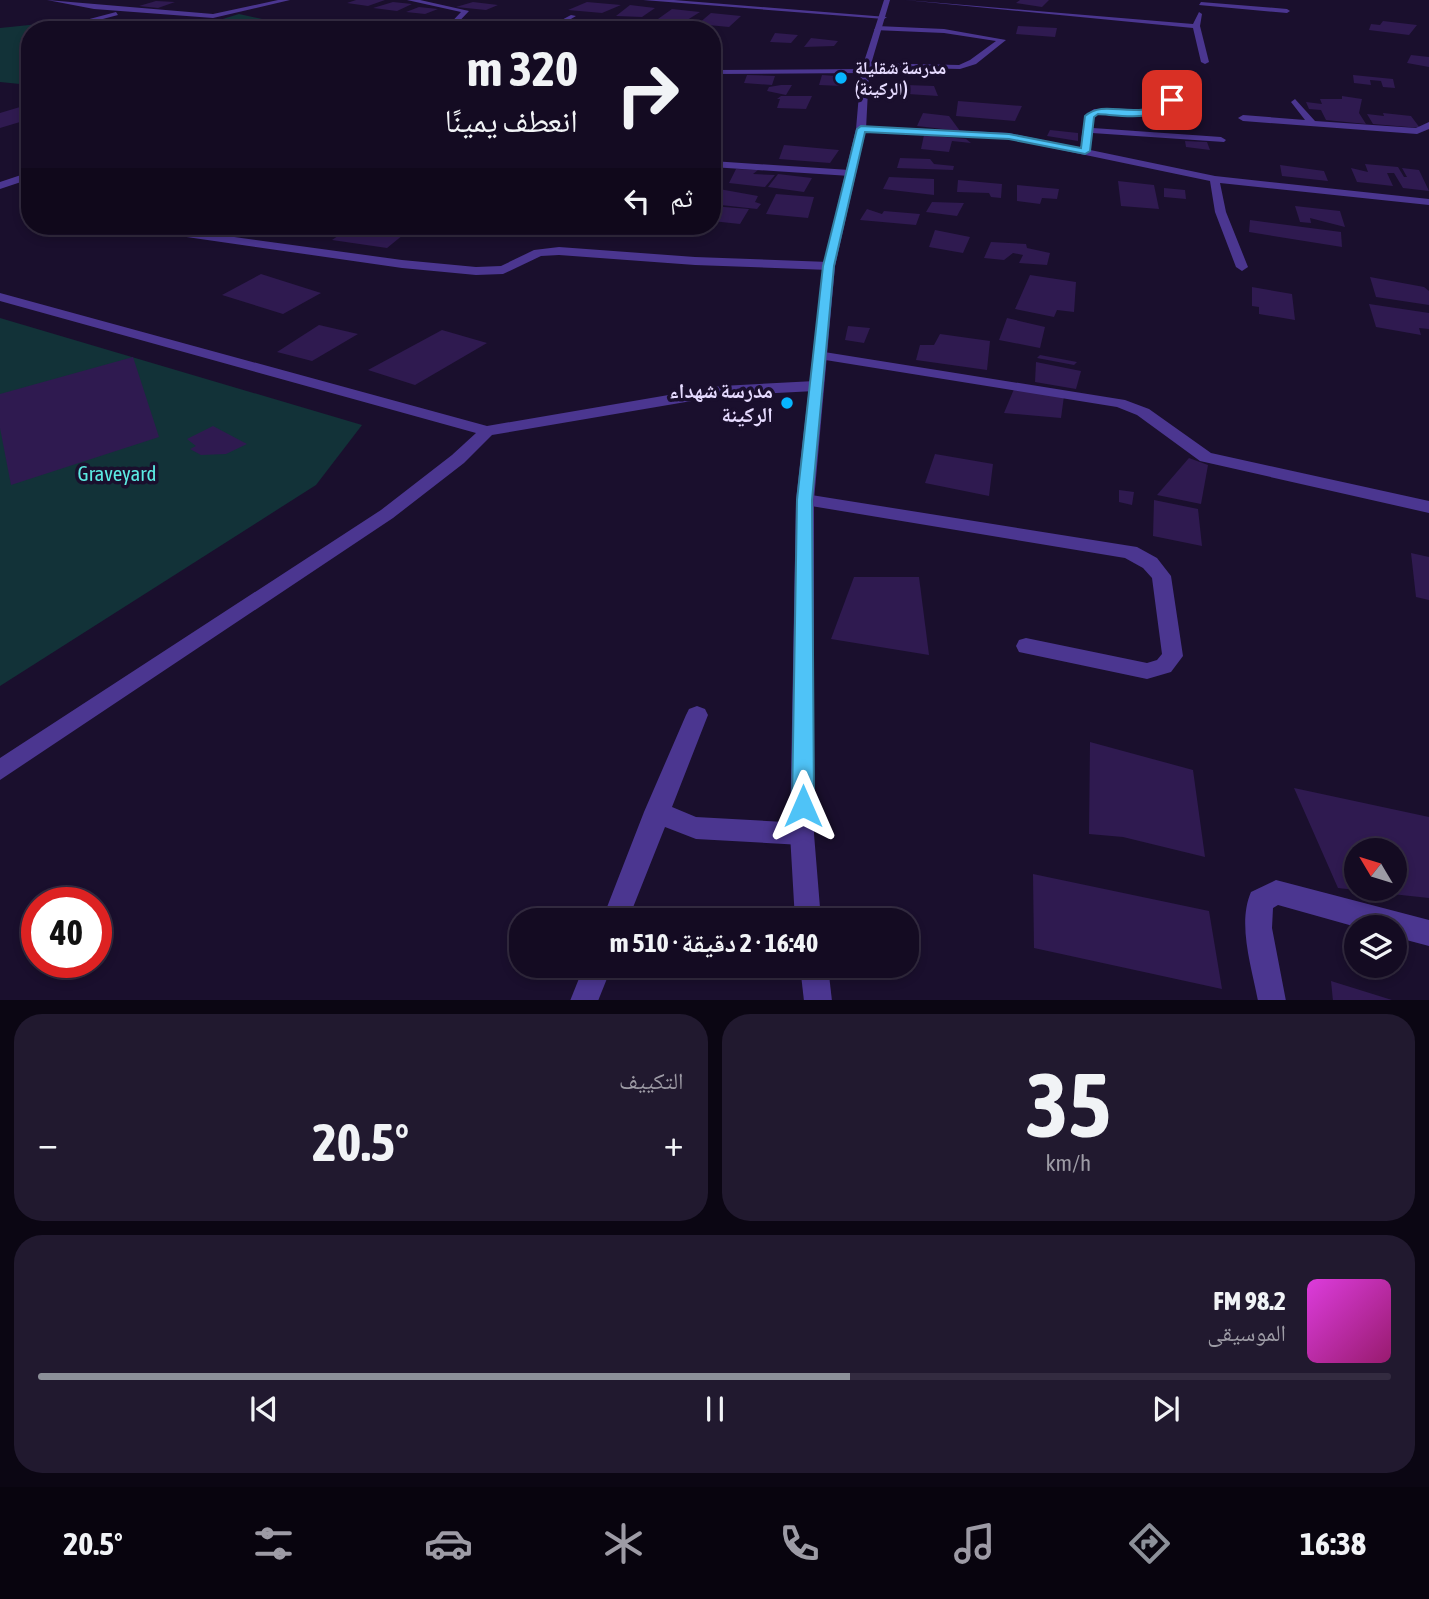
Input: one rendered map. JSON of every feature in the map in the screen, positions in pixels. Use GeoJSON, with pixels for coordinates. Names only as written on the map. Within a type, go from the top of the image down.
{"type":"FeatureCollection","features":[{"type":"Feature","properties":{"kind":"street"},"geometry":{"type":"LineString","coordinates":[[50,0],[130,10],[220,16],[286,0]]}},
{"type":"Feature","properties":{"kind":"street"},"geometry":{"type":"LineString","coordinates":[[411,0],[466,11],[456,21]]}},
{"type":"Feature","properties":{"kind":"street"},"geometry":{"type":"LineString","coordinates":[[646,0],[883,11],[944,31],[1002,40],[973,62],[960,67],[721,72]]}},
{"type":"Feature","properties":{"kind":"street"},"geometry":{"type":"LineString","coordinates":[[751,0],[818,3]]}},
{"type":"Feature","properties":{"kind":"street"},"geometry":{"type":"LineString","coordinates":[[908,0],[1196,26]]}},
{"type":"Feature","properties":{"kind":"street"},"geometry":{"type":"LineString","coordinates":[[1268,9],[1276,0]]}},
{"type":"Feature","properties":{"kind":"street"},"geometry":{"type":"LineString","coordinates":[[1205,62],[1196,26],[1201,2],[1287,11]]}},
{"type":"Feature","properties":{"kind":"street"},"geometry":{"type":"LineString","coordinates":[[87,21],[130,10]]}},
{"type":"Feature","properties":{"kind":"street"},"geometry":{"type":"LineString","coordinates":[[807,908],[802,834],[804,500],[829,266],[861,129],[867,68],[883,11]]}},
{"type":"Feature","properties":{"kind":"street"},"geometry":{"type":"LineString","coordinates":[[563,21],[573,16]]}},
{"type":"Feature","properties":{"kind":"street"},"geometry":{"type":"LineString","coordinates":[[1085,151],[1090,116],[1097,111],[1146,114],[1160,109],[1172,100]]}},
{"type":"Feature","properties":{"kind":"street"},"geometry":{"type":"LineString","coordinates":[[1295,102],[1313,124]]}},
{"type":"Feature","properties":{"kind":"street"},"geometry":{"type":"LineString","coordinates":[[1242,118],[1417,131],[1429,125]]}},
{"type":"Feature","properties":{"kind":"street"},"geometry":{"type":"LineString","coordinates":[[861,129],[1009,136],[1214,179],[1429,202]]}},
{"type":"Feature","properties":{"kind":"street"},"geometry":{"type":"LineString","coordinates":[[1087,130],[1221,140]]}},
{"type":"Feature","properties":{"kind":"street"},"geometry":{"type":"LineString","coordinates":[[721,165],[850,173]]}},
{"type":"Feature","properties":{"kind":"street"},"geometry":{"type":"LineString","coordinates":[[1214,179],[1214,200],[1224,217],[1241,267]]}},
{"type":"Feature","properties":{"kind":"street"},"geometry":{"type":"LineString","coordinates":[[0,186],[6,180]]}},
{"type":"Feature","properties":{"kind":"street"},"geometry":{"type":"LineString","coordinates":[[195,235],[402,264],[476,271],[503,270],[529,256],[559,251],[695,261],[829,266]]}},
{"type":"Feature","properties":{"kind":"street"},"geometry":{"type":"LineString","coordinates":[[0,297],[487,431],[721,391],[815,386]]}},
{"type":"Feature","properties":{"kind":"street"},"geometry":{"type":"LineString","coordinates":[[818,355],[1120,402],[1143,412],[1206,457],[1429,507]]}},
{"type":"Feature","properties":{"kind":"street"},"geometry":{"type":"LineString","coordinates":[[0,770],[387,514],[458,459],[487,431]]}},
{"type":"Feature","properties":{"kind":"street"},"geometry":{"type":"LineString","coordinates":[[804,500],[1130,552],[1150,563],[1161,576],[1173,656],[1164,666],[1146,671],[1026,646]]}},
{"type":"Feature","properties":{"kind":"street"},"geometry":{"type":"LineString","coordinates":[[620,908],[697,715]]}},
{"type":"Feature","properties":{"kind":"street"},"geometry":{"type":"LineString","coordinates":[[656,812],[696,828],[802,834]]}},
{"type":"Feature","properties":{"kind":"street"},"geometry":{"type":"LineString","coordinates":[[1272,1000],[1259,928],[1260,901],[1276,892],[1429,933]]}},
{"type":"Feature","properties":{"kind":"street"},"geometry":{"type":"LineString","coordinates":[[584,1000],[593,978]]}},
{"type":"Feature","properties":{"kind":"street"},"geometry":{"type":"LineString","coordinates":[[815,978],[818,1000]]}},
{"type":"Feature","properties":{"kind":"green space"},"geometry":{"type":"Polygon","coordinates":[[[239,14],[271,21],[216,21],[239,14]]]}},
{"type":"Feature","properties":{"kind":"green space"},"geometry":{"type":"Polygon","coordinates":[[[21,26],[21,84],[0,82],[0,28],[21,26]]]}},
{"type":"Feature","properties":{"kind":"green space","name":"Graveyard"},"geometry":{"type":"Polygon","coordinates":[[[0,318],[362,425],[316,485],[0,686],[0,318]]]}},
{"type":"Feature","properties":{"kind":"building"},"geometry":{"type":"Polygon","coordinates":[[[356,0],[385,0],[368,6],[347,3],[356,0]]]}},
{"type":"Feature","properties":{"kind":"building"},"geometry":{"type":"Polygon","coordinates":[[[1020,0],[1049,0],[1042,7],[1016,3],[1020,0]]]}},
{"type":"Feature","properties":{"kind":"building"},"geometry":{"type":"Polygon","coordinates":[[[156,1],[175,2],[158,8],[139,6],[156,1]]]}},
{"type":"Feature","properties":{"kind":"building"},"geometry":{"type":"Polygon","coordinates":[[[393,2],[412,4],[397,11],[373,8],[393,2]]]}},
{"type":"Feature","properties":{"kind":"building"},"geometry":{"type":"Polygon","coordinates":[[[473,2],[498,5],[486,10],[456,7],[473,2]]]}},
{"type":"Feature","properties":{"kind":"building"},"geometry":{"type":"Polygon","coordinates":[[[587,2],[621,5],[602,13],[568,10],[587,2]]]}},
{"type":"Feature","properties":{"kind":"building"},"geometry":{"type":"Polygon","coordinates":[[[630,5],[655,8],[642,17],[616,16],[630,5]]]}},
{"type":"Feature","properties":{"kind":"building"},"geometry":{"type":"Polygon","coordinates":[[[419,7],[438,9],[425,14],[406,12],[419,7]]]}},
{"type":"Feature","properties":{"kind":"building"},"geometry":{"type":"Polygon","coordinates":[[[672,9],[700,12],[686,21],[658,19],[672,9]]]}},
{"type":"Feature","properties":{"kind":"building"},"geometry":{"type":"Polygon","coordinates":[[[711,13],[741,16],[729,27],[721,26],[721,21],[702,21],[711,13]]]}},
{"type":"Feature","properties":{"kind":"building"},"geometry":{"type":"Polygon","coordinates":[[[1383,21],[1417,25],[1409,35],[1369,30],[1371,24],[1380,25],[1383,21]]]}},
{"type":"Feature","properties":{"kind":"building"},"geometry":{"type":"Polygon","coordinates":[[[1018,26],[1057,28],[1055,37],[1016,34],[1018,26]]]}},
{"type":"Feature","properties":{"kind":"building"},"geometry":{"type":"Polygon","coordinates":[[[775,33],[798,35],[791,43],[770,42],[775,33]]]}},
{"type":"Feature","properties":{"kind":"building"},"geometry":{"type":"Polygon","coordinates":[[[811,38],[838,41],[834,46],[804,47],[811,38]]]}},
{"type":"Feature","properties":{"kind":"building"},"geometry":{"type":"Polygon","coordinates":[[[1411,55],[1429,57],[1429,67],[1407,63],[1411,55]]]}},
{"type":"Feature","properties":{"kind":"building"},"geometry":{"type":"Polygon","coordinates":[[[747,75],[775,76],[772,85],[744,83],[747,75]]]}},
{"type":"Feature","properties":{"kind":"building"},"geometry":{"type":"Polygon","coordinates":[[[822,75],[848,77],[842,86],[819,85],[822,75]]]}},
{"type":"Feature","properties":{"kind":"building"},"geometry":{"type":"Polygon","coordinates":[[[1353,75],[1393,79],[1395,88],[1383,87],[1381,81],[1370,80],[1371,85],[1354,83],[1353,75]]]}},
{"type":"Feature","properties":{"kind":"building"},"geometry":{"type":"Polygon","coordinates":[[[792,85],[786,95],[767,91],[769,87],[792,85]]]}},
{"type":"Feature","properties":{"kind":"building"},"geometry":{"type":"Polygon","coordinates":[[[906,85],[934,86],[938,96],[908,94],[906,85]]]}},
{"type":"Feature","properties":{"kind":"building"},"geometry":{"type":"Polygon","coordinates":[[[781,96],[812,96],[806,109],[777,108],[780,99],[777,99],[781,96]]]}},
{"type":"Feature","properties":{"kind":"building"},"geometry":{"type":"Polygon","coordinates":[[[1342,96],[1362,99],[1359,113],[1366,124],[1326,120],[1321,110],[1309,109],[1306,102],[1322,104],[1320,99],[1342,99],[1342,96]]]}},
{"type":"Feature","properties":{"kind":"building"},"geometry":{"type":"Polygon","coordinates":[[[958,101],[1022,106],[1015,121],[956,116],[958,101]]]}},
{"type":"Feature","properties":{"kind":"building"},"geometry":{"type":"Polygon","coordinates":[[[21,107],[21,122],[0,128],[0,113],[21,107]]]}},
{"type":"Feature","properties":{"kind":"building"},"geometry":{"type":"Polygon","coordinates":[[[923,113],[949,116],[960,131],[917,126],[923,113]]]}},
{"type":"Feature","properties":{"kind":"building"},"geometry":{"type":"Polygon","coordinates":[[[1383,113],[1411,116],[1420,128],[1373,124],[1367,114],[1384,116],[1383,113]]]}},
{"type":"Feature","properties":{"kind":"building"},"geometry":{"type":"Polygon","coordinates":[[[1050,130],[1078,133],[1078,141],[1047,136],[1050,130]]]}},
{"type":"Feature","properties":{"kind":"building"},"geometry":{"type":"Polygon","coordinates":[[[924,135],[966,139],[971,143],[952,141],[949,152],[921,149],[924,135]]]}},
{"type":"Feature","properties":{"kind":"building"},"geometry":{"type":"Polygon","coordinates":[[[1185,141],[1207,142],[1210,150],[1186,147],[1185,141]]]}},
{"type":"Feature","properties":{"kind":"building"},"geometry":{"type":"Polygon","coordinates":[[[784,145],[839,150],[830,163],[779,159],[784,145]]]}},
{"type":"Feature","properties":{"kind":"building"},"geometry":{"type":"Polygon","coordinates":[[[900,158],[930,159],[934,164],[954,166],[953,170],[897,168],[900,158]]]}},
{"type":"Feature","properties":{"kind":"building"},"geometry":{"type":"Polygon","coordinates":[[[1365,164],[1398,167],[1404,177],[1407,177],[1402,168],[1419,170],[1429,191],[1403,188],[1394,173],[1387,173],[1393,186],[1357,182],[1351,168],[1368,172],[1365,164]]]}},
{"type":"Feature","properties":{"kind":"building"},"geometry":{"type":"Polygon","coordinates":[[[1280,165],[1324,171],[1328,181],[1282,176],[1280,165]]]}},
{"type":"Feature","properties":{"kind":"building"},"geometry":{"type":"Polygon","coordinates":[[[736,169],[758,170],[753,174],[775,175],[765,187],[729,183],[736,169]]]}},
{"type":"Feature","properties":{"kind":"building"},"geometry":{"type":"Polygon","coordinates":[[[778,174],[812,178],[804,192],[768,187],[778,174]]]}},
{"type":"Feature","properties":{"kind":"building"},"geometry":{"type":"Polygon","coordinates":[[[889,177],[934,179],[934,195],[883,189],[889,177]]]}},
{"type":"Feature","properties":{"kind":"building"},"geometry":{"type":"Polygon","coordinates":[[[958,180],[1002,184],[1001,198],[991,197],[989,193],[957,192],[958,180]]]}},
{"type":"Feature","properties":{"kind":"building"},"geometry":{"type":"Polygon","coordinates":[[[1118,181],[1154,185],[1159,209],[1121,206],[1118,181]]]}},
{"type":"Feature","properties":{"kind":"building"},"geometry":{"type":"Polygon","coordinates":[[[1017,185],[1059,189],[1057,199],[1042,198],[1040,204],[1017,201],[1017,185]]]}},
{"type":"Feature","properties":{"kind":"building"},"geometry":{"type":"Polygon","coordinates":[[[1164,188],[1185,190],[1186,199],[1164,197],[1164,188]]]}},
{"type":"Feature","properties":{"kind":"building"},"geometry":{"type":"Polygon","coordinates":[[[721,189],[758,196],[755,202],[761,204],[757,209],[721,205],[721,189]]]}},
{"type":"Feature","properties":{"kind":"building"},"geometry":{"type":"Polygon","coordinates":[[[776,194],[814,197],[808,218],[766,214],[776,194]]]}},
{"type":"Feature","properties":{"kind":"building"},"geometry":{"type":"Polygon","coordinates":[[[932,202],[964,203],[957,216],[926,212],[932,202]]]}},
{"type":"Feature","properties":{"kind":"building"},"geometry":{"type":"Polygon","coordinates":[[[1295,206],[1340,211],[1345,227],[1310,218],[1311,223],[1300,222],[1295,206]]]}},
{"type":"Feature","properties":{"kind":"building"},"geometry":{"type":"Polygon","coordinates":[[[721,207],[749,209],[740,224],[721,222],[721,207]]]}},
{"type":"Feature","properties":{"kind":"building"},"geometry":{"type":"Polygon","coordinates":[[[867,209],[882,214],[884,211],[920,214],[916,225],[860,220],[867,209]]]}},
{"type":"Feature","properties":{"kind":"building"},"geometry":{"type":"Polygon","coordinates":[[[1250,220],[1341,232],[1342,247],[1249,232],[1250,220]]]}},
{"type":"Feature","properties":{"kind":"building"},"geometry":{"type":"Polygon","coordinates":[[[935,230],[970,237],[963,253],[929,247],[935,230]]]}},
{"type":"Feature","properties":{"kind":"building"},"geometry":{"type":"Polygon","coordinates":[[[339,235],[403,235],[387,248],[332,240],[339,235]]]}},
{"type":"Feature","properties":{"kind":"building"},"geometry":{"type":"Polygon","coordinates":[[[991,242],[1026,244],[1027,248],[1050,253],[1047,265],[1019,263],[1023,255],[1013,253],[1004,260],[984,258],[991,242]]]}},
{"type":"Feature","properties":{"kind":"building"},"geometry":{"type":"Polygon","coordinates":[[[261,274],[321,293],[283,314],[222,295],[261,274]]]}},
{"type":"Feature","properties":{"kind":"building"},"geometry":{"type":"Polygon","coordinates":[[[1030,275],[1076,282],[1074,312],[1057,310],[1054,317],[1015,309],[1030,275]]]}},
{"type":"Feature","properties":{"kind":"building"},"geometry":{"type":"Polygon","coordinates":[[[1370,277],[1424,287],[1429,291],[1429,305],[1376,297],[1370,277]]]}},
{"type":"Feature","properties":{"kind":"building"},"geometry":{"type":"Polygon","coordinates":[[[1252,287],[1292,294],[1295,320],[1259,314],[1259,307],[1252,306],[1252,287]]]}},
{"type":"Feature","properties":{"kind":"building"},"geometry":{"type":"Polygon","coordinates":[[[1369,304],[1429,313],[1429,329],[1419,328],[1421,335],[1376,327],[1369,304]]]}},
{"type":"Feature","properties":{"kind":"building"},"geometry":{"type":"Polygon","coordinates":[[[1007,318],[1045,327],[1040,348],[999,340],[1007,318]]]}},
{"type":"Feature","properties":{"kind":"building"},"geometry":{"type":"Polygon","coordinates":[[[319,325],[358,334],[312,361],[277,352],[319,325]]]}},
{"type":"Feature","properties":{"kind":"building"},"geometry":{"type":"Polygon","coordinates":[[[848,326],[870,328],[864,343],[845,340],[848,326]]]}},
{"type":"Feature","properties":{"kind":"building"},"geometry":{"type":"Polygon","coordinates":[[[442,330],[487,343],[415,385],[368,370],[442,330]]]}},
{"type":"Feature","properties":{"kind":"building"},"geometry":{"type":"Polygon","coordinates":[[[940,334],[990,341],[987,370],[916,360],[920,345],[934,345],[940,334]]]}},
{"type":"Feature","properties":{"kind":"building"},"geometry":{"type":"Polygon","coordinates":[[[1040,355],[1077,362],[1074,365],[1037,358],[1040,355]]]}},
{"type":"Feature","properties":{"kind":"building"},"geometry":{"type":"Polygon","coordinates":[[[133,357],[159,437],[11,485],[0,428],[0,394],[133,357]]]}},
{"type":"Feature","properties":{"kind":"building"},"geometry":{"type":"Polygon","coordinates":[[[1036,362],[1081,371],[1076,389],[1035,382],[1036,362]]]}},
{"type":"Feature","properties":{"kind":"building"},"geometry":{"type":"Polygon","coordinates":[[[1014,389],[1064,396],[1061,418],[1004,413],[1014,389]]]}},
{"type":"Feature","properties":{"kind":"building"},"geometry":{"type":"Polygon","coordinates":[[[213,426],[247,444],[226,454],[201,455],[190,449],[196,446],[187,439],[213,426]]]}},
{"type":"Feature","properties":{"kind":"building"},"geometry":{"type":"Polygon","coordinates":[[[935,454],[993,464],[989,496],[925,483],[935,454]]]}},
{"type":"Feature","properties":{"kind":"building"},"geometry":{"type":"Polygon","coordinates":[[[1189,458],[1208,465],[1201,504],[1157,495],[1189,458]]]}},
{"type":"Feature","properties":{"kind":"building"},"geometry":{"type":"Polygon","coordinates":[[[1119,490],[1134,492],[1132,505],[1119,502],[1119,490]]]}},
{"type":"Feature","properties":{"kind":"building"},"geometry":{"type":"Polygon","coordinates":[[[1154,500],[1198,509],[1202,546],[1153,536],[1154,500]]]}},
{"type":"Feature","properties":{"kind":"building"},"geometry":{"type":"Polygon","coordinates":[[[1411,553],[1429,557],[1429,600],[1416,597],[1411,553]]]}},
{"type":"Feature","properties":{"kind":"building"},"geometry":{"type":"Polygon","coordinates":[[[854,577],[919,577],[929,655],[831,639],[854,577]]]}},
{"type":"Feature","properties":{"kind":"building"},"geometry":{"type":"Polygon","coordinates":[[[1090,742],[1193,770],[1205,857],[1123,837],[1089,834],[1090,742]]]}},
{"type":"Feature","properties":{"kind":"building"},"geometry":{"type":"Polygon","coordinates":[[[1294,788],[1429,817],[1429,898],[1407,896],[1407,838],[1344,838],[1344,889],[1338,888],[1294,788]]]}},
{"type":"Feature","properties":{"kind":"building"},"geometry":{"type":"Polygon","coordinates":[[[1033,874],[1209,911],[1222,989],[1034,948],[1033,874]]]}},
{"type":"Feature","properties":{"kind":"building"},"geometry":{"type":"Polygon","coordinates":[[[1331,981],[1392,1000],[1333,1000],[1331,981]]]}},
{"type":"Feature","properties":{"kind":"place","name":"مدرسة شقليلة (الركينة)"},"geometry":{"type":"Point","coordinates":[841,78]}},
{"type":"Feature","properties":{"kind":"place","name":"مدرسة شهداء الركينة"},"geometry":{"type":"Point","coordinates":[787,403]}},
{"type":"Feature","properties":{"kind":"route"},"geometry":{"type":"LineString","coordinates":[[803,806],[804,500],[829,266],[861,129],[1009,136],[1085,151],[1090,116],[1097,111],[1153,113],[1172,100]]}}]}
